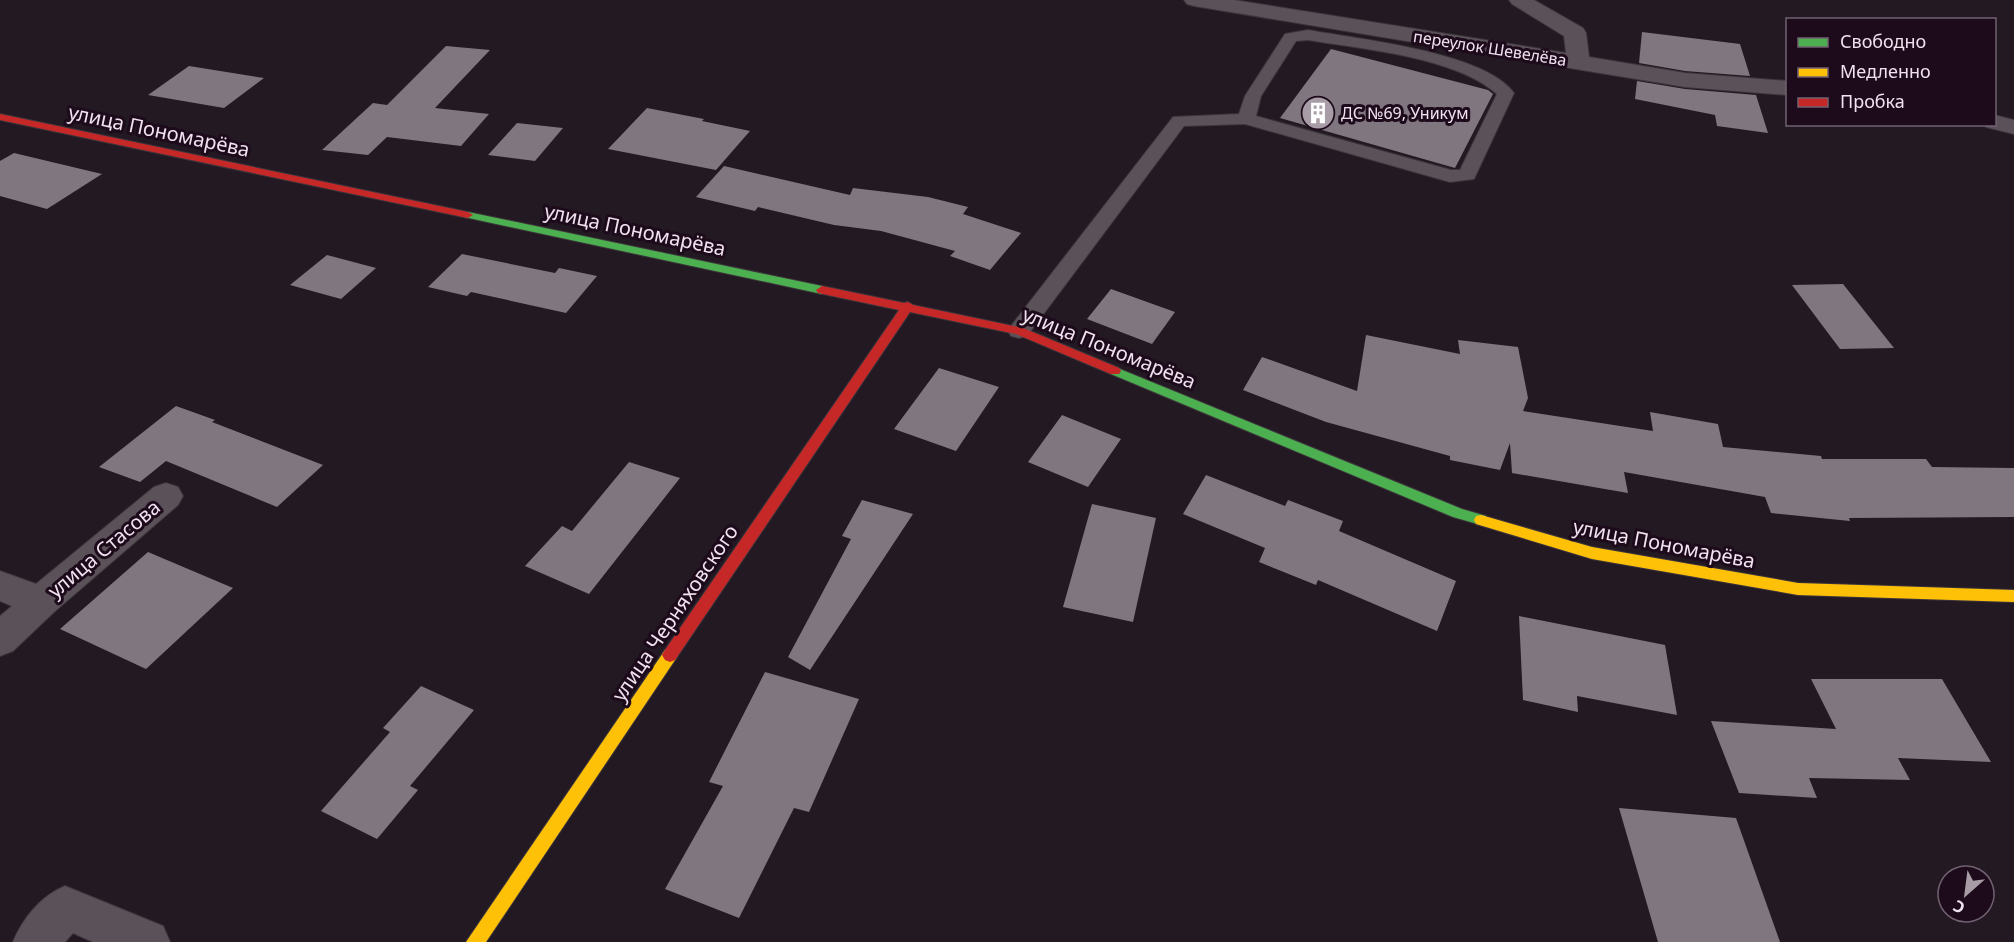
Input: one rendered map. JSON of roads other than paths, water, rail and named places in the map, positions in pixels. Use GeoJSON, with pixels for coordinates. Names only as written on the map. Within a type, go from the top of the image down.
{"type":"FeatureCollection","features":[{"type":"Feature","properties":{"kind":"street","name":"переулок Шевелёва"},"geometry":{"type":"LineString","coordinates":[[1194,0],[1685,80],[1786,88]]}},
{"type":"Feature","properties":{"kind":"street"},"geometry":{"type":"LineString","coordinates":[[1519,0],[1575,33],[1578,62]]}},
{"type":"Feature","properties":{"kind":"street","name":"улица Пономарёва"},"geometry":{"type":"LineString","coordinates":[[0,117],[1019,331],[1458,513],[1593,553],[1798,589],[2014,596]]}},
{"type":"Feature","properties":{"kind":"street"},"geometry":{"type":"LineString","coordinates":[[1996,122],[2014,127]]}},
{"type":"Feature","properties":{"kind":"street","name":"улица Черняховского"},"geometry":{"type":"LineString","coordinates":[[475,942],[908,306]]}},
{"type":"Feature","properties":{"kind":"street","name":"улица Стасова"},"geometry":{"type":"LineString","coordinates":[[0,640],[41,602],[166,496]]}},
{"type":"Feature","properties":{"kind":"street","name":"улица Стасова"},"geometry":{"type":"LineString","coordinates":[[0,586],[41,602]]}},
{"type":"Feature","properties":{"kind":"street"},"geometry":{"type":"LineString","coordinates":[[36,942],[65,908],[147,942]]}},
{"type":"Feature","properties":{"kind":"lane"},"geometry":{"type":"LineString","coordinates":[[1019,331],[1179,121],[1246,119],[1450,176],[1467,175],[1506,93],[1500,85],[1457,64],[1308,35],[1291,37],[1253,96],[1246,119]]}},
{"type":"Feature","properties":{"kind":"place","name":"ДС №69, Уникум"},"geometry":{"type":"Point","coordinates":[1318,113]}}]}
